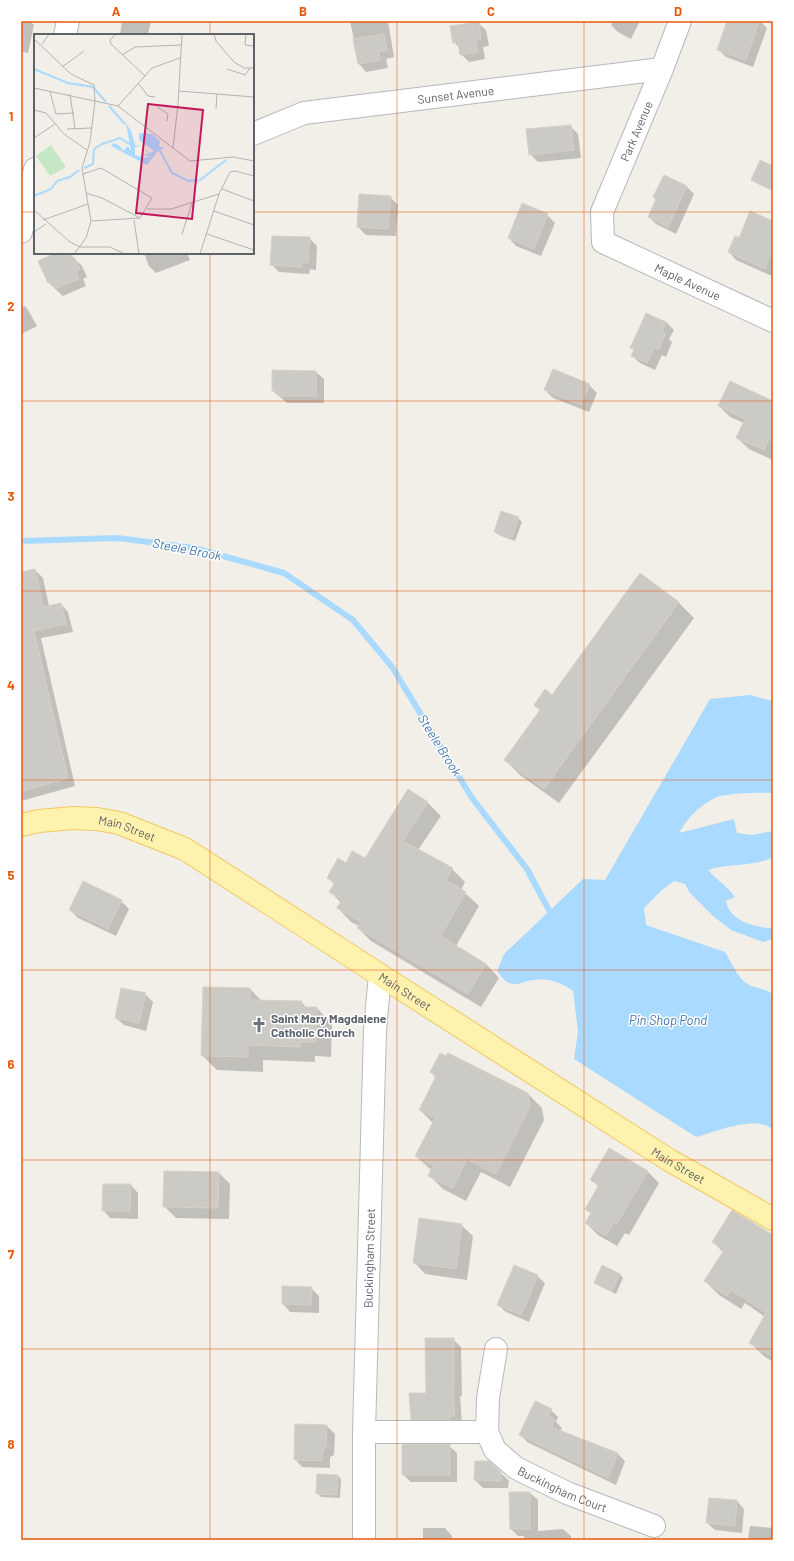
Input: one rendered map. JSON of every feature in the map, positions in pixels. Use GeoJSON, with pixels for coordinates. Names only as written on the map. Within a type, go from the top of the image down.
{"type":"FeatureCollection","features":[{"type":"Feature","properties":{"kind":"main road","name":"Main Street"},"geometry":{"type":"LineString","coordinates":[[21,825],[39,821],[74,818],[97,819],[119,823],[185,849],[380,976],[669,1160],[773,1218]]}},
{"type":"Feature","properties":{"kind":"street"},"geometry":{"type":"LineString","coordinates":[[65,34],[68,21]]}},
{"type":"Feature","properties":{"kind":"street","name":"Park Avenue"},"geometry":{"type":"LineString","coordinates":[[602,242],[602,212],[662,70],[680,21]]}},
{"type":"Feature","properties":{"kind":"street","name":"Sunset Avenue"},"geometry":{"type":"LineString","coordinates":[[254,134],[304,113],[662,70]]}},
{"type":"Feature","properties":{"kind":"street"},"geometry":{"type":"LineString","coordinates":[[34,174],[21,232],[34,229]]}},
{"type":"Feature","properties":{"kind":"street","name":"Maple Avenue"},"geometry":{"type":"LineString","coordinates":[[602,242],[773,321]]}},
{"type":"Feature","properties":{"kind":"street","name":"Buckingham Street"},"geometry":{"type":"LineString","coordinates":[[364,1540],[364,1432],[375,1030],[380,976]]}},
{"type":"Feature","properties":{"kind":"street","name":"Buckingham Court"},"geometry":{"type":"LineString","coordinates":[[496,1349],[488,1398],[487,1432],[495,1450],[516,1468],[567,1493],[654,1526]]}},
{"type":"Feature","properties":{"kind":"street"},"geometry":{"type":"LineString","coordinates":[[364,1432],[487,1432]]}},
{"type":"Feature","properties":{"kind":"water","name":"Pin Shop Pond"},"geometry":{"type":"Polygon","coordinates":[[[750,695],[773,701],[773,793],[736,794],[717,797],[705,803],[695,812],[679,833],[734,819],[737,833],[752,835],[773,831],[773,857],[750,864],[724,866],[708,870],[735,897],[726,901],[732,914],[751,925],[773,928],[773,939],[763,942],[731,930],[713,916],[690,893],[685,884],[674,881],[662,890],[644,908],[646,925],[725,952],[745,983],[767,991],[773,995],[773,1130],[766,1126],[747,1124],[724,1128],[696,1137],[574,1059],[578,1031],[573,991],[558,982],[540,979],[513,984],[504,980],[497,971],[504,954],[583,879],[605,880],[710,699],[750,695]]]}},
{"type":"Feature","properties":{"kind":"building"},"geometry":{"type":"Polygon","coordinates":[[[727,21],[759,21],[746,60],[717,50],[727,21]]]}},
{"type":"Feature","properties":{"kind":"building"},"geometry":{"type":"Polygon","coordinates":[[[479,22],[481,39],[476,39],[478,52],[460,55],[458,42],[453,43],[450,26],[479,22]]]}},
{"type":"Feature","properties":{"kind":"building"},"geometry":{"type":"Polygon","coordinates":[[[384,34],[387,50],[379,51],[380,60],[358,64],[353,39],[384,34]]]}},
{"type":"Feature","properties":{"kind":"building"},"geometry":{"type":"Polygon","coordinates":[[[571,125],[574,150],[529,155],[526,129],[571,125]]]}},
{"type":"Feature","properties":{"kind":"building"},"geometry":{"type":"Polygon","coordinates":[[[760,160],[773,166],[773,190],[751,180],[760,160]]]}},
{"type":"Feature","properties":{"kind":"building"},"geometry":{"type":"Polygon","coordinates":[[[664,175],[687,186],[668,227],[648,217],[656,199],[653,197],[664,175]]]}},
{"type":"Feature","properties":{"kind":"building"},"geometry":{"type":"Polygon","coordinates":[[[359,194],[391,196],[388,229],[357,227],[359,194]]]}},
{"type":"Feature","properties":{"kind":"building"},"geometry":{"type":"Polygon","coordinates":[[[522,203],[548,214],[534,249],[508,238],[522,203]]]}},
{"type":"Feature","properties":{"kind":"building"},"geometry":{"type":"Polygon","coordinates":[[[750,211],[773,221],[773,249],[765,269],[728,252],[735,236],[739,238],[750,211]]]}},
{"type":"Feature","properties":{"kind":"building"},"geometry":{"type":"Polygon","coordinates":[[[272,236],[310,237],[308,263],[302,262],[302,267],[270,265],[272,236]]]}},
{"type":"Feature","properties":{"kind":"building"},"geometry":{"type":"Polygon","coordinates":[[[54,254],[68,254],[70,257],[74,257],[80,269],[76,271],[79,279],[55,289],[52,282],[48,283],[38,261],[54,254]]]}},
{"type":"Feature","properties":{"kind":"building"},"geometry":{"type":"Polygon","coordinates":[[[646,313],[666,322],[662,332],[665,334],[659,350],[654,348],[647,363],[631,356],[634,349],[630,348],[646,313]]]}},
{"type":"Feature","properties":{"kind":"building"},"geometry":{"type":"Polygon","coordinates":[[[553,369],[590,384],[581,405],[544,390],[553,369]]]}},
{"type":"Feature","properties":{"kind":"building"},"geometry":{"type":"Polygon","coordinates":[[[272,370],[316,371],[316,396],[278,396],[278,391],[272,391],[272,370]]]}},
{"type":"Feature","properties":{"kind":"building"},"geometry":{"type":"Polygon","coordinates":[[[730,381],[773,401],[773,431],[764,450],[736,438],[745,419],[718,406],[730,381]]]}},
{"type":"Feature","properties":{"kind":"building"},"geometry":{"type":"Polygon","coordinates":[[[501,511],[519,517],[512,538],[494,532],[501,511]]]}},
{"type":"Feature","properties":{"kind":"building"},"geometry":{"type":"Polygon","coordinates":[[[35,569],[43,607],[61,603],[66,624],[34,631],[68,778],[21,792],[21,572],[35,569]]]}},
{"type":"Feature","properties":{"kind":"building"},"geometry":{"type":"Polygon","coordinates":[[[640,573],[679,602],[544,789],[504,760],[540,710],[534,705],[545,689],[552,695],[640,573]]]}},
{"type":"Feature","properties":{"kind":"building"},"geometry":{"type":"Polygon","coordinates":[[[408,789],[428,802],[403,841],[453,868],[446,880],[466,892],[441,936],[486,964],[468,994],[357,928],[361,922],[337,908],[342,899],[329,892],[335,883],[327,878],[338,858],[346,863],[352,851],[365,858],[408,789]]]}},
{"type":"Feature","properties":{"kind":"building"},"geometry":{"type":"Polygon","coordinates":[[[83,881],[122,900],[108,929],[69,910],[83,881]]]}},
{"type":"Feature","properties":{"kind":"building","name":"Saint Mary Magdalene Catholic Church"},"geometry":{"type":"Polygon","coordinates":[[[203,987],[250,988],[250,1000],[302,1001],[301,1007],[317,1007],[316,1042],[300,1042],[300,1047],[248,1045],[248,1057],[201,1056],[203,987]]]}},
{"type":"Feature","properties":{"kind":"building"},"geometry":{"type":"Polygon","coordinates":[[[121,988],[146,993],[139,1023],[115,1018],[121,988]]]}},
{"type":"Feature","properties":{"kind":"building"},"geometry":{"type":"Polygon","coordinates":[[[440,1053],[446,1056],[448,1053],[528,1093],[530,1106],[496,1174],[467,1159],[453,1188],[428,1176],[433,1165],[415,1156],[435,1118],[419,1110],[436,1076],[430,1072],[440,1053]]]}},
{"type":"Feature","properties":{"kind":"building"},"geometry":{"type":"Polygon","coordinates":[[[609,1148],[648,1171],[617,1224],[614,1222],[606,1236],[585,1223],[591,1213],[585,1209],[599,1185],[590,1180],[609,1148]]]}},
{"type":"Feature","properties":{"kind":"building"},"geometry":{"type":"Polygon","coordinates":[[[164,1171],[219,1172],[218,1208],[163,1207],[164,1171]]]}},
{"type":"Feature","properties":{"kind":"building"},"geometry":{"type":"Polygon","coordinates":[[[103,1184],[131,1184],[130,1211],[102,1211],[103,1184]]]}},
{"type":"Feature","properties":{"kind":"building"},"geometry":{"type":"Polygon","coordinates":[[[732,1210],[773,1235],[773,1357],[749,1343],[766,1313],[731,1290],[727,1296],[704,1281],[724,1250],[712,1242],[732,1210]]]}},
{"type":"Feature","properties":{"kind":"building"},"geometry":{"type":"Polygon","coordinates":[[[419,1218],[462,1224],[456,1269],[413,1263],[419,1218]]]}},
{"type":"Feature","properties":{"kind":"building"},"geometry":{"type":"Polygon","coordinates":[[[514,1265],[538,1275],[521,1315],[497,1305],[514,1265]]]}},
{"type":"Feature","properties":{"kind":"building"},"geometry":{"type":"Polygon","coordinates":[[[602,1265],[620,1274],[612,1291],[594,1283],[602,1265]]]}},
{"type":"Feature","properties":{"kind":"building"},"geometry":{"type":"Polygon","coordinates":[[[282,1286],[312,1287],[311,1305],[282,1304],[282,1286]]]}},
{"type":"Feature","properties":{"kind":"building"},"geometry":{"type":"Polygon","coordinates":[[[425,1338],[454,1338],[453,1389],[455,1416],[449,1416],[450,1420],[411,1420],[409,1393],[426,1393],[425,1338]]]}},
{"type":"Feature","properties":{"kind":"building"},"geometry":{"type":"Polygon","coordinates":[[[535,1401],[552,1409],[548,1416],[555,1420],[551,1427],[618,1453],[608,1478],[519,1435],[535,1401]]]}},
{"type":"Feature","properties":{"kind":"building"},"geometry":{"type":"Polygon","coordinates":[[[295,1424],[327,1425],[326,1448],[323,1450],[322,1461],[294,1460],[295,1424]]]}},
{"type":"Feature","properties":{"kind":"building"},"geometry":{"type":"Polygon","coordinates":[[[450,1444],[450,1475],[402,1475],[402,1445],[450,1444]]]}},
{"type":"Feature","properties":{"kind":"building"},"geometry":{"type":"Polygon","coordinates":[[[475,1461],[489,1461],[501,1472],[501,1481],[474,1480],[475,1461]]]}},
{"type":"Feature","properties":{"kind":"building"},"geometry":{"type":"Polygon","coordinates":[[[317,1474],[338,1475],[337,1495],[316,1494],[317,1474]]]}},
{"type":"Feature","properties":{"kind":"building"},"geometry":{"type":"Polygon","coordinates":[[[509,1492],[530,1492],[530,1529],[510,1529],[509,1492]]]}},
{"type":"Feature","properties":{"kind":"building"},"geometry":{"type":"Polygon","coordinates":[[[709,1498],[737,1500],[735,1526],[706,1523],[709,1498]]]}},
{"type":"Feature","properties":{"kind":"waterway","name":"Steele Brook"},"geometry":{"type":"LineString","coordinates":[[21,541],[118,538],[194,548],[284,573],[353,620],[392,667],[472,798],[527,869],[550,912],[557,914]]}},
{"type":"Feature","properties":{"kind":"place","name":"Saint Mary Magdalene Catholic Church"},"geometry":{"type":"Point","coordinates":[259,1025]}}]}
